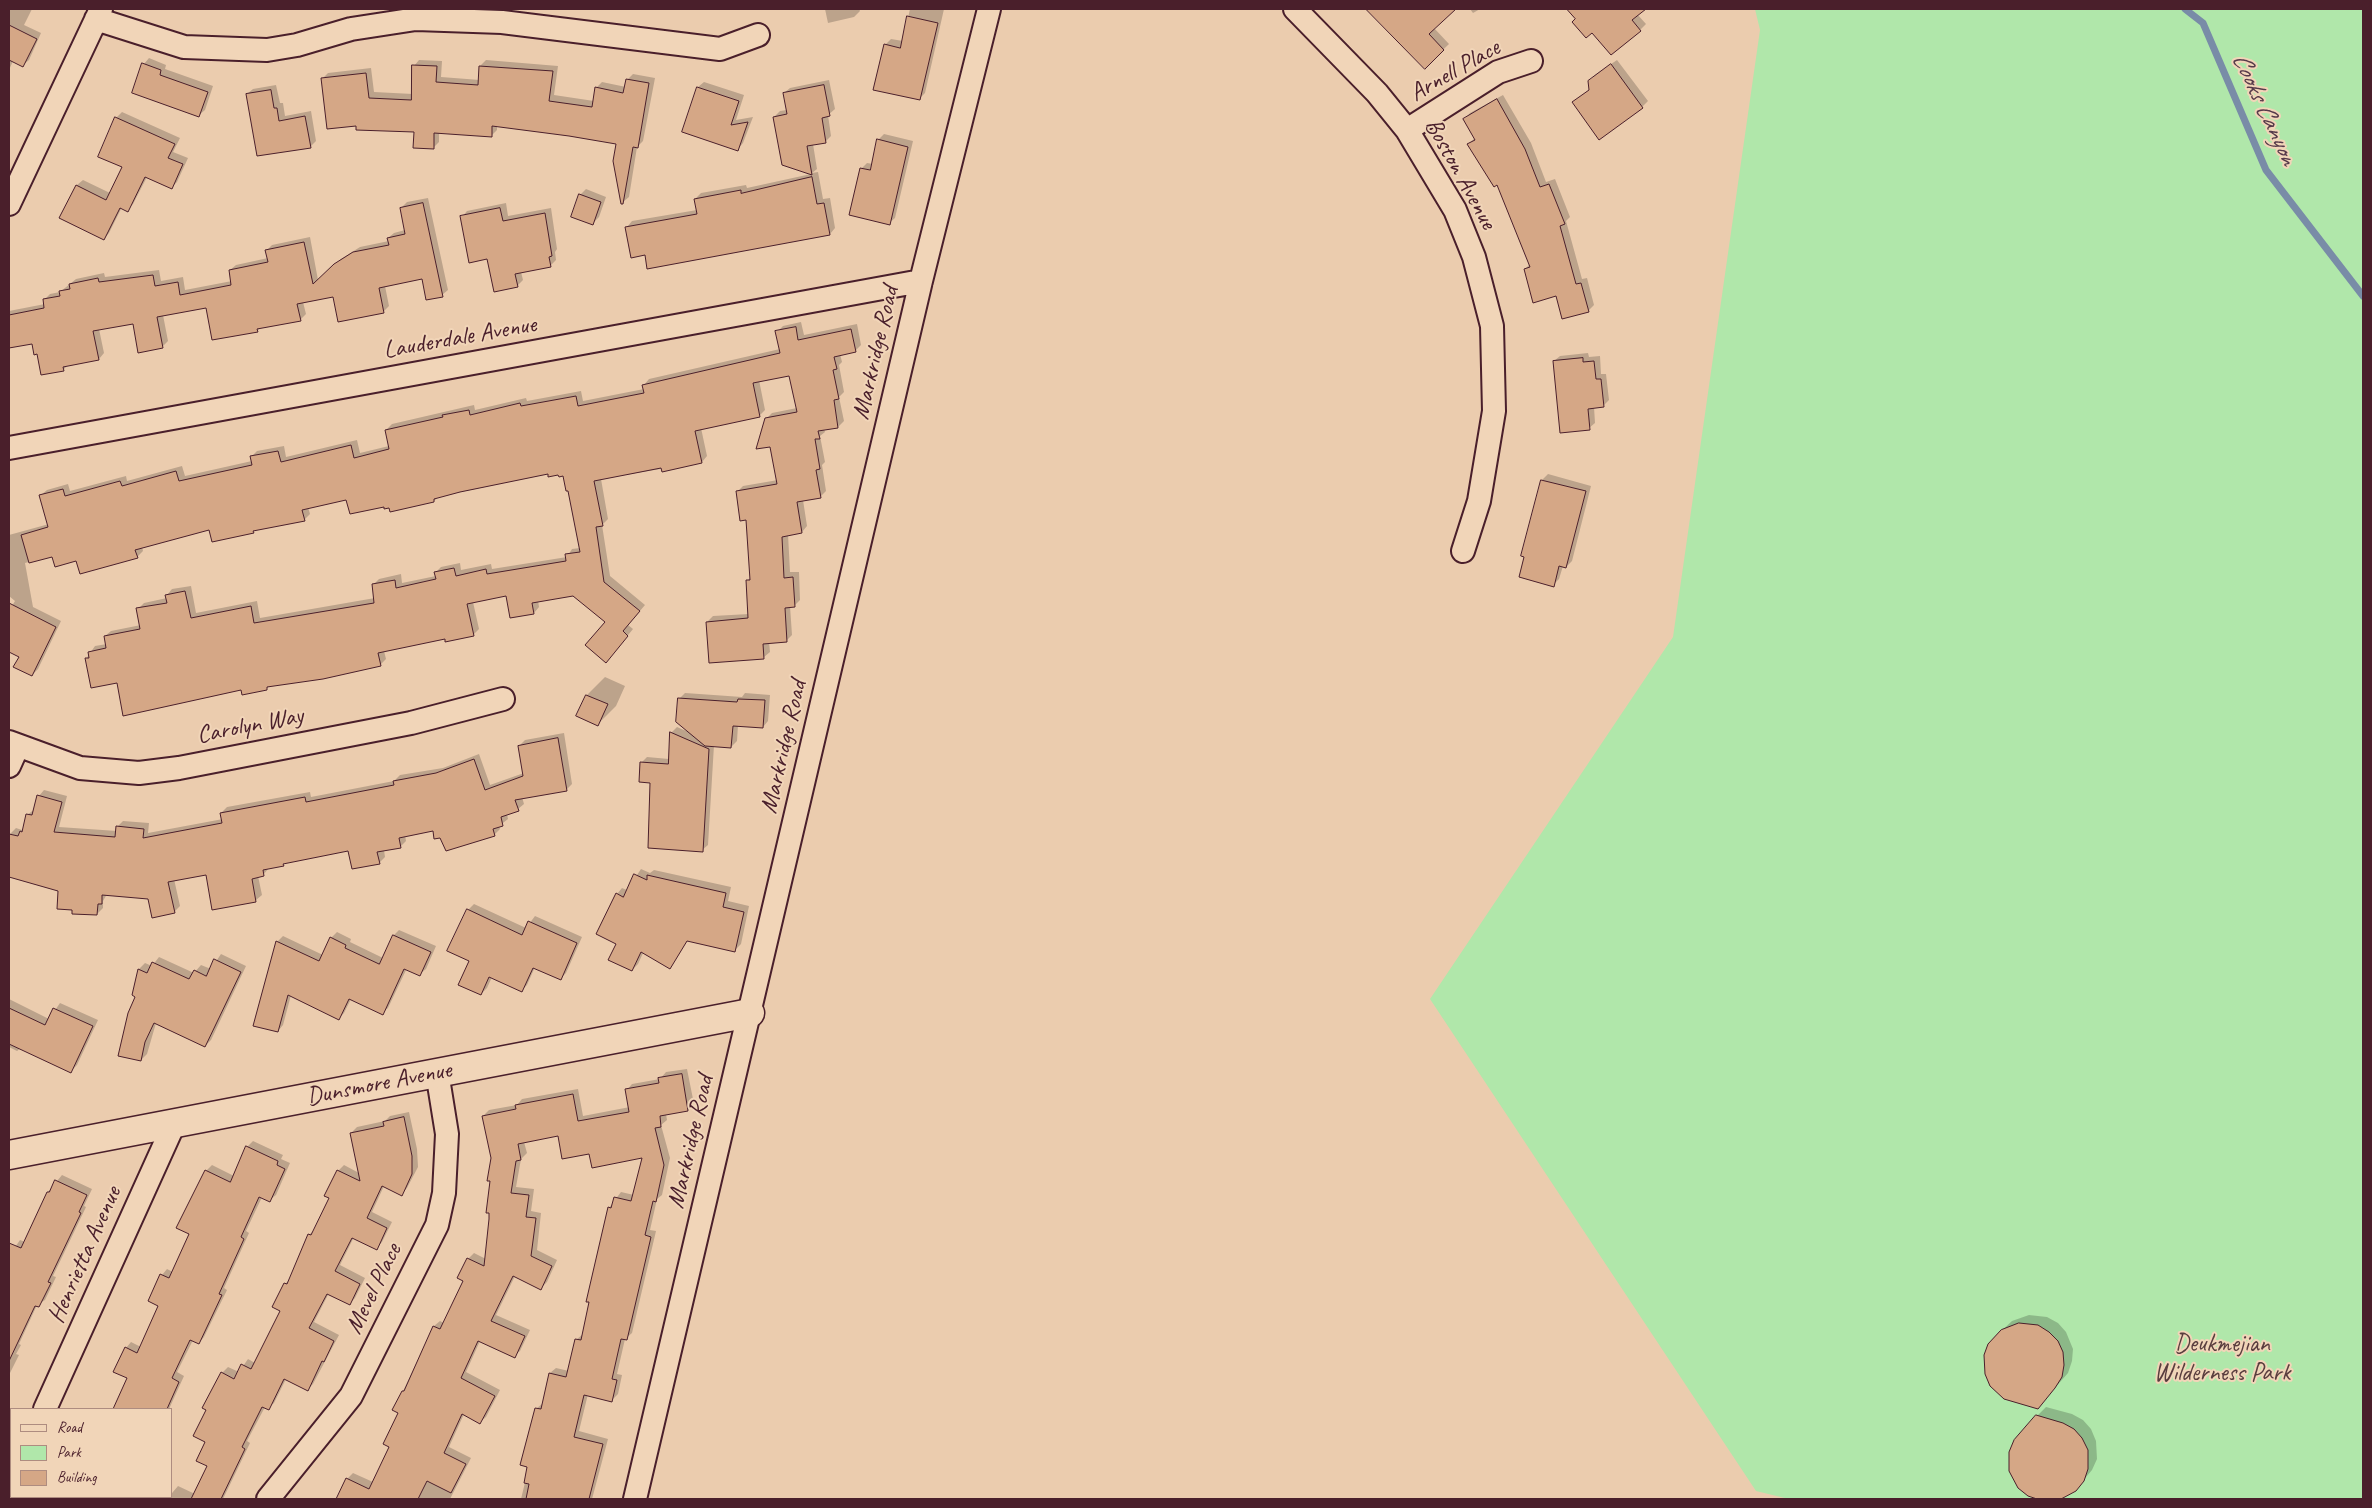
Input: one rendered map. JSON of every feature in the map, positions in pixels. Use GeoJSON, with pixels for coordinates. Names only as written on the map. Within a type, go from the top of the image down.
{"type":"FeatureCollection","features":[{"type":"Feature","properties":{"kind":"street","name":"Markridge Road"},"geometry":{"type":"LineString","coordinates":[[635,1499],[921,281],[989,9]]}},
{"type":"Feature","properties":{"kind":"street","name":"Boston Avenue"},"geometry":{"type":"LineString","coordinates":[[1295,9],[1377,93],[1407,130],[1455,210],[1474,257],[1492,326],[1494,411],[1479,501],[1463,551]]}},
{"type":"Feature","properties":{"kind":"street"},"geometry":{"type":"LineString","coordinates":[[9,204],[98,14],[184,47],[251,50],[268,50],[297,45],[352,28],[416,19],[502,22],[720,49],[758,35]]}},
{"type":"Feature","properties":{"kind":"street","name":"Arnell Place"},"geometry":{"type":"LineString","coordinates":[[1407,130],[1498,72],[1531,60]]}},
{"type":"Feature","properties":{"kind":"street","name":"Lauderdale Avenue"},"geometry":{"type":"LineString","coordinates":[[9,448],[921,281]]}},
{"type":"Feature","properties":{"kind":"street","name":"Carolyn Way"},"geometry":{"type":"LineString","coordinates":[[12,751],[80,768],[139,773],[180,768],[411,723],[503,699]]}},
{"type":"Feature","properties":{"kind":"street","name":"Dunsmore Avenue"},"geometry":{"type":"LineString","coordinates":[[9,1154],[750,1013]]}},
{"type":"Feature","properties":{"kind":"street","name":"Mevel Place"},"geometry":{"type":"LineString","coordinates":[[268,1499],[352,1396],[437,1225],[444,1193],[447,1134],[437,1072]]}},
{"type":"Feature","properties":{"kind":"street","name":"Henrietta Avenue"},"geometry":{"type":"LineString","coordinates":[[45,1408],[174,1124]]}},
{"type":"Feature","properties":{"kind":"green space","name":"Deukmejian Wilderness Park"},"geometry":{"type":"Polygon","coordinates":[[[1755,9],[2363,9],[2363,1499],[1789,1499],[1756,1491],[1430,999],[1673,637],[1760,30],[1755,9]]]}},
{"type":"Feature","properties":{"kind":"building"},"geometry":{"type":"Polygon","coordinates":[[[1366,9],[1456,9],[1429,34],[1444,50],[1425,69],[1366,9]]]}},
{"type":"Feature","properties":{"kind":"building"},"geometry":{"type":"Polygon","coordinates":[[[1567,9],[1646,9],[1632,20],[1641,31],[1611,55],[1592,33],[1586,38],[1572,22],[1575,19],[1567,9]]]}},
{"type":"Feature","properties":{"kind":"building"},"geometry":{"type":"Polygon","coordinates":[[[907,16],[938,23],[920,100],[873,90],[884,44],[900,48],[907,16]]]}},
{"type":"Feature","properties":{"kind":"building"},"geometry":{"type":"Polygon","coordinates":[[[9,25],[37,39],[23,67],[9,60],[9,25]]]}},
{"type":"Feature","properties":{"kind":"building"},"geometry":{"type":"Polygon","coordinates":[[[142,63],[161,70],[160,75],[208,92],[199,117],[132,93],[142,63]]]}},
{"type":"Feature","properties":{"kind":"building"},"geometry":{"type":"Polygon","coordinates":[[[1611,64],[1643,108],[1599,140],[1572,102],[1589,90],[1588,81],[1611,64]]]}},
{"type":"Feature","properties":{"kind":"building"},"geometry":{"type":"Polygon","coordinates":[[[412,65],[437,66],[436,82],[478,85],[479,66],[553,71],[549,101],[592,107],[595,87],[623,93],[626,79],[649,83],[638,148],[633,147],[623,204],[621,204],[613,161],[616,144],[492,126],[492,137],[434,133],[434,149],[413,148],[414,132],[356,130],[356,126],[327,129],[321,78],[366,73],[369,98],[411,100],[412,65]]]}},
{"type":"Feature","properties":{"kind":"building"},"geometry":{"type":"Polygon","coordinates":[[[824,85],[830,116],[822,118],[826,143],[807,146],[812,175],[782,165],[773,117],[787,114],[783,93],[824,85]]]}},
{"type":"Feature","properties":{"kind":"building"},"geometry":{"type":"Polygon","coordinates":[[[697,87],[739,101],[731,125],[748,122],[738,151],[682,132],[697,87]]]}},
{"type":"Feature","properties":{"kind":"building"},"geometry":{"type":"Polygon","coordinates":[[[271,90],[274,108],[277,108],[279,121],[305,116],[311,148],[257,156],[246,94],[271,90]]]}},
{"type":"Feature","properties":{"kind":"building"},"geometry":{"type":"Polygon","coordinates":[[[1497,99],[1525,149],[1540,187],[1549,184],[1565,224],[1560,226],[1576,284],[1581,283],[1589,312],[1562,319],[1556,296],[1533,303],[1524,269],[1530,267],[1497,185],[1494,187],[1467,144],[1475,140],[1463,119],[1497,99]]]}},
{"type":"Feature","properties":{"kind":"building"},"geometry":{"type":"Polygon","coordinates":[[[115,117],[175,144],[168,158],[183,164],[172,189],[145,177],[128,212],[120,208],[104,240],[59,218],[76,185],[106,200],[122,167],[98,157],[115,117]]]}},
{"type":"Feature","properties":{"kind":"building"},"geometry":{"type":"Polygon","coordinates":[[[877,139],[908,147],[890,225],[849,215],[860,168],[870,170],[877,139]]]}},
{"type":"Feature","properties":{"kind":"building"},"geometry":{"type":"Polygon","coordinates":[[[812,177],[817,204],[824,203],[830,235],[647,269],[645,255],[631,258],[625,227],[697,214],[694,199],[741,190],[741,193],[812,177]]]}},
{"type":"Feature","properties":{"kind":"building"},"geometry":{"type":"Polygon","coordinates":[[[579,194],[601,202],[593,225],[571,217],[579,194]]]}},
{"type":"Feature","properties":{"kind":"building"},"geometry":{"type":"Polygon","coordinates":[[[423,203],[443,297],[426,300],[422,279],[379,288],[384,313],[338,322],[333,297],[297,304],[301,321],[257,329],[258,332],[212,340],[206,308],[157,317],[163,348],[138,353],[133,324],[93,331],[99,360],[63,367],[64,371],[41,375],[37,354],[34,355],[32,344],[9,348],[9,315],[44,308],[43,299],[60,296],[59,291],[70,289],[69,284],[98,278],[99,282],[153,275],[155,286],[178,282],[180,295],[231,285],[229,270],[268,262],[265,250],[304,242],[313,284],[334,264],[353,252],[389,245],[387,238],[405,234],[400,208],[423,203]]]}},
{"type":"Feature","properties":{"kind":"building"},"geometry":{"type":"Polygon","coordinates":[[[500,208],[503,221],[545,213],[552,256],[549,257],[551,267],[515,274],[518,287],[494,292],[487,259],[469,263],[460,216],[500,208]]]}},
{"type":"Feature","properties":{"kind":"building"},"geometry":{"type":"Polygon","coordinates":[[[796,327],[798,340],[851,329],[856,352],[834,357],[837,369],[833,370],[839,399],[834,400],[838,428],[818,431],[820,439],[815,439],[820,469],[816,470],[821,498],[797,502],[802,533],[782,537],[784,578],[793,577],[795,607],[785,608],[787,642],[763,644],[764,659],[709,663],[706,622],[748,618],[746,580],[750,580],[746,520],[740,521],[736,491],[777,484],[770,447],[756,449],[765,418],[797,412],[789,376],[753,383],[760,417],[695,431],[702,463],[662,472],[661,468],[594,481],[603,526],[596,527],[604,582],[640,611],[623,631],[628,636],[606,663],[585,645],[605,622],[573,596],[532,603],[534,614],[510,618],[506,596],[467,604],[474,636],[445,642],[445,639],[378,653],[381,666],[323,679],[267,687],[267,690],[242,695],[241,690],[123,716],[117,683],[91,688],[85,658],[89,658],[88,652],[106,648],[104,636],[140,629],[136,608],[167,603],[165,595],[185,591],[191,618],[251,606],[254,623],[374,603],[372,584],[395,580],[396,588],[436,579],[434,572],[454,568],[456,576],[486,569],[487,574],[566,561],[565,554],[580,552],[568,491],[566,491],[563,476],[559,477],[558,475],[548,477],[548,474],[460,492],[434,499],[434,502],[390,512],[389,508],[384,509],[384,507],[350,514],[346,500],[302,510],[305,521],[253,531],[254,533],[212,542],[209,530],[135,550],[138,558],[80,574],[76,561],[55,567],[52,557],[29,563],[21,535],[48,527],[39,495],[63,489],[65,496],[120,481],[122,486],[176,471],[179,481],[252,465],[250,456],[278,451],[281,462],[351,445],[354,458],[389,449],[385,430],[443,417],[442,415],[469,410],[470,415],[520,403],[521,406],[576,396],[578,406],[644,393],[642,385],[780,353],[775,331],[796,327]]]}},
{"type":"Feature","properties":{"kind":"building"},"geometry":{"type":"Polygon","coordinates":[[[1583,358],[1583,362],[1594,361],[1596,379],[1601,379],[1604,407],[1588,409],[1590,430],[1560,433],[1553,361],[1583,358]]]}},
{"type":"Feature","properties":{"kind":"building"},"geometry":{"type":"Polygon","coordinates":[[[1541,480],[1586,491],[1566,568],[1559,566],[1554,587],[1519,577],[1524,557],[1521,556],[1541,480]]]}},
{"type":"Feature","properties":{"kind":"building"},"geometry":{"type":"Polygon","coordinates":[[[9,603],[56,627],[32,676],[13,667],[19,657],[9,652],[9,603]]]}},
{"type":"Feature","properties":{"kind":"building"},"geometry":{"type":"Polygon","coordinates":[[[586,695],[608,704],[598,726],[576,716],[586,695]]]}},
{"type":"Feature","properties":{"kind":"building"},"geometry":{"type":"Polygon","coordinates":[[[678,698],[737,702],[738,699],[765,700],[763,728],[733,726],[731,748],[705,746],[676,722],[678,698]]]}},
{"type":"Feature","properties":{"kind":"building"},"geometry":{"type":"Polygon","coordinates":[[[670,732],[709,749],[703,852],[648,848],[650,783],[639,782],[640,762],[668,764],[670,732]]]}},
{"type":"Feature","properties":{"kind":"building"},"geometry":{"type":"Polygon","coordinates":[[[558,738],[567,791],[515,800],[519,811],[501,817],[503,826],[493,829],[495,836],[446,851],[440,838],[434,839],[433,831],[399,838],[401,848],[377,852],[380,864],[352,869],[348,851],[283,864],[284,866],[263,870],[264,876],[252,879],[256,902],[212,910],[206,875],[168,882],[175,913],[152,918],[148,899],[102,895],[102,904],[98,904],[97,915],[72,914],[72,910],[57,909],[58,891],[9,877],[9,834],[18,836],[20,831],[22,832],[26,814],[32,815],[37,795],[62,802],[54,832],[115,837],[116,826],[144,829],[143,838],[222,823],[220,813],[305,797],[306,802],[394,785],[393,781],[436,773],[474,759],[485,790],[523,776],[518,746],[558,738]]]}},
{"type":"Feature","properties":{"kind":"building"},"geometry":{"type":"Polygon","coordinates":[[[634,874],[647,880],[647,875],[726,893],[723,907],[744,912],[735,952],[687,941],[670,969],[641,952],[632,971],[608,960],[616,944],[596,934],[616,893],[623,897],[634,874]]]}},
{"type":"Feature","properties":{"kind":"building"},"geometry":{"type":"Polygon","coordinates":[[[467,909],[522,935],[528,921],[577,943],[561,980],[533,968],[522,992],[489,977],[481,995],[458,985],[469,961],[447,951],[467,909]]]}},
{"type":"Feature","properties":{"kind":"building"},"geometry":{"type":"Polygon","coordinates":[[[393,935],[431,952],[420,976],[404,969],[383,1015],[349,999],[339,1020],[288,995],[278,1032],[253,1026],[276,941],[319,961],[330,937],[346,945],[345,948],[379,964],[393,935]]]}},
{"type":"Feature","properties":{"kind":"building"},"geometry":{"type":"Polygon","coordinates":[[[214,959],[241,972],[205,1047],[154,1023],[145,1042],[141,1061],[118,1056],[128,1013],[135,997],[132,995],[138,969],[147,973],[152,962],[189,979],[194,970],[206,976],[214,959]]]}},
{"type":"Feature","properties":{"kind":"building"},"geometry":{"type":"Polygon","coordinates":[[[9,1008],[45,1025],[53,1008],[93,1026],[71,1073],[9,1044],[9,1008]]]}},
{"type":"Feature","properties":{"kind":"building"},"geometry":{"type":"Polygon","coordinates":[[[682,1074],[688,1111],[660,1116],[661,1127],[655,1128],[664,1165],[656,1202],[653,1201],[645,1235],[651,1237],[627,1340],[621,1339],[612,1379],[617,1380],[612,1402],[584,1395],[574,1437],[603,1444],[589,1499],[526,1499],[529,1484],[524,1483],[527,1467],[520,1465],[535,1408],[541,1409],[549,1373],[566,1377],[575,1339],[581,1340],[589,1302],[586,1302],[608,1207],[611,1208],[614,1197],[631,1201],[642,1158],[592,1168],[589,1154],[562,1159],[558,1136],[518,1144],[521,1160],[516,1161],[511,1193],[529,1195],[526,1217],[536,1218],[531,1256],[552,1266],[541,1290],[513,1276],[491,1321],[525,1336],[515,1358],[478,1341],[461,1378],[495,1396],[480,1424],[462,1414],[444,1453],[466,1464],[451,1493],[427,1481],[418,1499],[336,1499],[346,1478],[369,1489],[389,1447],[383,1444],[398,1413],[392,1410],[402,1391],[404,1391],[433,1326],[440,1329],[463,1281],[457,1278],[467,1258],[484,1266],[489,1219],[489,1213],[486,1213],[490,1181],[487,1181],[491,1158],[482,1116],[516,1109],[515,1105],[573,1094],[578,1121],[629,1112],[625,1089],[659,1083],[658,1078],[682,1074]]]}},
{"type":"Feature","properties":{"kind":"building"},"geometry":{"type":"Polygon","coordinates":[[[404,1117],[412,1156],[412,1174],[402,1196],[382,1186],[367,1218],[387,1228],[377,1250],[352,1238],[335,1271],[360,1284],[350,1305],[327,1294],[309,1328],[334,1341],[308,1391],[284,1379],[269,1410],[262,1407],[242,1447],[245,1449],[221,1499],[191,1499],[207,1466],[196,1461],[205,1442],[193,1436],[206,1410],[202,1408],[221,1372],[234,1379],[241,1364],[251,1369],[280,1311],[272,1307],[284,1283],[287,1284],[308,1234],[311,1235],[329,1198],[324,1196],[337,1170],[360,1181],[350,1133],[384,1126],[383,1122],[404,1117]]]}},
{"type":"Feature","properties":{"kind":"building"},"geometry":{"type":"Polygon","coordinates":[[[246,1146],[278,1161],[277,1165],[285,1169],[270,1202],[259,1197],[241,1237],[244,1239],[219,1294],[222,1295],[199,1344],[190,1340],[172,1378],[179,1382],[167,1408],[113,1408],[127,1378],[113,1372],[125,1347],[137,1353],[158,1306],[148,1301],[160,1274],[169,1278],[189,1234],[176,1228],[205,1170],[230,1182],[246,1146]]]}},
{"type":"Feature","properties":{"kind":"building"},"geometry":{"type":"Polygon","coordinates":[[[55,1180],[87,1195],[79,1212],[81,1213],[48,1282],[51,1283],[39,1307],[35,1306],[9,1361],[9,1243],[21,1248],[47,1192],[49,1192],[55,1180]]]}},
{"type":"Feature","properties":{"kind":"building"},"geometry":{"type":"Polygon","coordinates":[[[2019,1323],[2038,1325],[2049,1332],[2058,1341],[2063,1352],[2064,1365],[2062,1377],[2038,1409],[2004,1399],[1990,1386],[1985,1374],[1984,1355],[1988,1344],[2001,1330],[2019,1323]]]}},
{"type":"Feature","properties":{"kind":"building"},"geometry":{"type":"Polygon","coordinates":[[[2036,1415],[2063,1423],[2074,1429],[2082,1438],[2088,1450],[2088,1469],[2084,1481],[2076,1491],[2061,1499],[2037,1499],[2028,1496],[2018,1488],[2009,1471],[2009,1452],[2014,1440],[2036,1415]]]}},
{"type":"Feature","properties":{"kind":"waterway","name":"Cooks Canyon"},"geometry":{"type":"LineString","coordinates":[[2185,9],[2203,23],[2266,170],[2363,296]]}}]}
